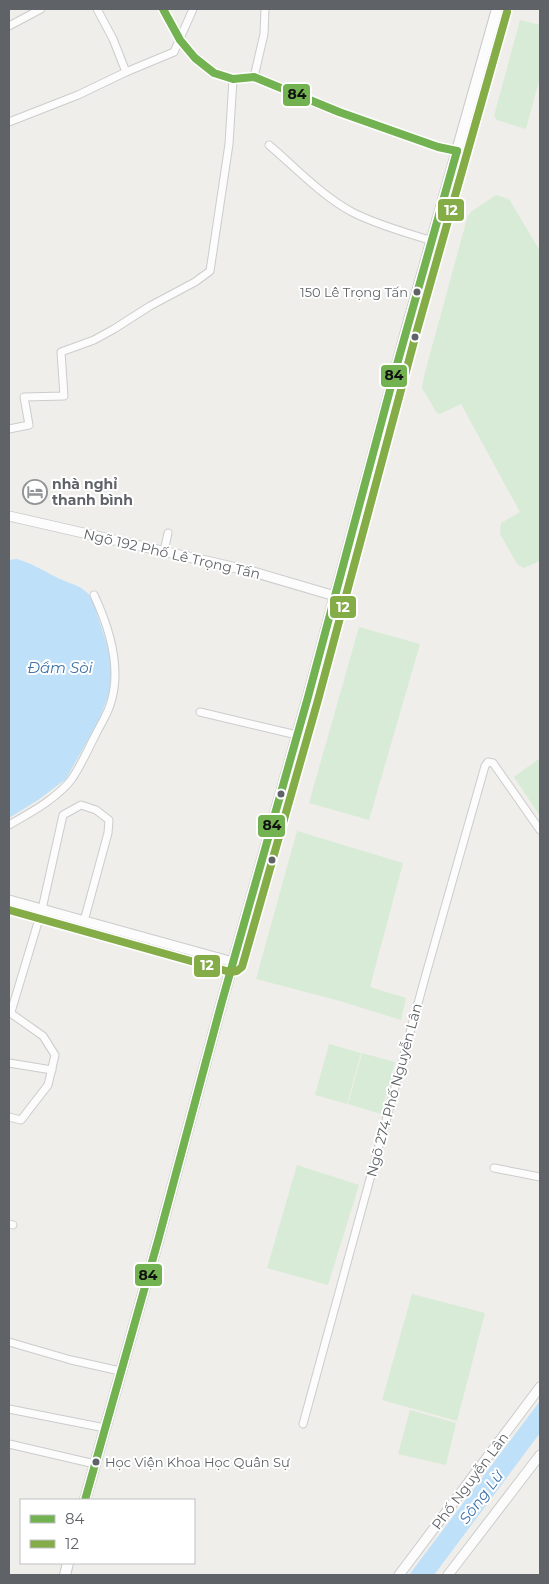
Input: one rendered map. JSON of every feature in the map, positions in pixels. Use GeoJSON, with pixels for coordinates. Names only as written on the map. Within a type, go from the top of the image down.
{"type":"FeatureCollection","features":[{"type":"Feature","properties":{"kind":"main road"},"geometry":{"type":"LineString","coordinates":[[86,1499],[497,9]]}},
{"type":"Feature","properties":{"kind":"street"},"geometry":{"type":"LineString","coordinates":[[97,9],[113,39],[126,72]]}},
{"type":"Feature","properties":{"kind":"street"},"geometry":{"type":"LineString","coordinates":[[163,9],[180,40],[195,58],[214,73],[233,79],[254,77],[339,112],[438,147],[457,151]]}},
{"type":"Feature","properties":{"kind":"street"},"geometry":{"type":"LineString","coordinates":[[9,122],[78,95],[174,52],[193,9]]}},
{"type":"Feature","properties":{"kind":"street"},"geometry":{"type":"LineString","coordinates":[[254,77],[264,32],[265,9]]}},
{"type":"Feature","properties":{"kind":"street"},"geometry":{"type":"LineString","coordinates":[[9,26],[36,10]]}},
{"type":"Feature","properties":{"kind":"street"},"geometry":{"type":"LineString","coordinates":[[9,430],[29,425],[24,398],[64,396],[61,352],[94,340],[150,306],[195,282],[210,271],[229,144],[233,79]]}},
{"type":"Feature","properties":{"kind":"street"},"geometry":{"type":"LineString","coordinates":[[269,145],[323,193],[350,211],[377,223],[432,241]]}},
{"type":"Feature","properties":{"kind":"street","name":"Ngõ 192 Phố Lê Trọng Tấn"},"geometry":{"type":"LineString","coordinates":[[9,516],[250,571],[335,596]]}},
{"type":"Feature","properties":{"kind":"street"},"geometry":{"type":"LineString","coordinates":[[164,552],[168,533]]}},
{"type":"Feature","properties":{"kind":"street"},"geometry":{"type":"LineString","coordinates":[[9,824],[43,803],[69,782],[81,763],[111,703],[116,670],[112,645],[102,611],[94,595]]}},
{"type":"Feature","properties":{"kind":"street"},"geometry":{"type":"LineString","coordinates":[[200,712],[297,735]]}},
{"type":"Feature","properties":{"kind":"street","name":"Ngõ 274 Phố Nguyễn Lân"},"geometry":{"type":"LineString","coordinates":[[303,1424],[457,861],[485,766],[488,762],[493,763],[540,830]]}},
{"type":"Feature","properties":{"kind":"street"},"geometry":{"type":"LineString","coordinates":[[9,1118],[21,1120],[48,1085],[52,1070],[55,1055],[42,1036],[10,1012],[42,909],[63,815],[81,806],[96,810],[108,820],[108,833],[84,921]]}},
{"type":"Feature","properties":{"kind":"street"},"geometry":{"type":"LineString","coordinates":[[9,900],[233,962]]}},
{"type":"Feature","properties":{"kind":"street"},"geometry":{"type":"LineString","coordinates":[[9,1063],[52,1070]]}},
{"type":"Feature","properties":{"kind":"street"},"geometry":{"type":"LineString","coordinates":[[494,1168],[540,1177]]}},
{"type":"Feature","properties":{"kind":"street"},"geometry":{"type":"LineString","coordinates":[[9,1342],[120,1372]]}},
{"type":"Feature","properties":{"kind":"street","name":"Phố Nguyễn Lân"},"geometry":{"type":"LineString","coordinates":[[399,1575],[540,1386]]}},
{"type":"Feature","properties":{"kind":"street"},"geometry":{"type":"LineString","coordinates":[[9,1409],[105,1428]]}},
{"type":"Feature","properties":{"kind":"street"},"geometry":{"type":"LineString","coordinates":[[9,1444],[95,1464]]}},
{"type":"Feature","properties":{"kind":"street"},"geometry":{"type":"LineString","coordinates":[[448,1575],[540,1455]]}},
{"type":"Feature","properties":{"kind":"green space"},"geometry":{"type":"Polygon","coordinates":[[[520,20],[540,25],[540,77],[526,129],[497,120],[494,116],[520,20]]]}},
{"type":"Feature","properties":{"kind":"green space"},"geometry":{"type":"Polygon","coordinates":[[[496,195],[509,199],[540,251],[540,561],[524,568],[517,564],[500,534],[501,523],[520,512],[461,404],[440,414],[437,413],[422,388],[468,215],[496,195]]]}},
{"type":"Feature","properties":{"kind":"green space"},"geometry":{"type":"Polygon","coordinates":[[[359,627],[420,644],[369,820],[309,803],[359,627]]]}},
{"type":"Feature","properties":{"kind":"green space"},"geometry":{"type":"Polygon","coordinates":[[[540,758],[540,816],[514,777],[540,758]]]}},
{"type":"Feature","properties":{"kind":"green space"},"geometry":{"type":"Polygon","coordinates":[[[297,831],[403,863],[370,987],[406,998],[401,1020],[340,1001],[256,979],[297,831]]]}},
{"type":"Feature","properties":{"kind":"green space"},"geometry":{"type":"Polygon","coordinates":[[[329,1044],[361,1053],[347,1104],[315,1095],[329,1044]]]}},
{"type":"Feature","properties":{"kind":"green space"},"geometry":{"type":"Polygon","coordinates":[[[362,1053],[395,1062],[381,1114],[348,1104],[362,1053]]]}},
{"type":"Feature","properties":{"kind":"green space"},"geometry":{"type":"Polygon","coordinates":[[[297,1165],[359,1185],[328,1285],[267,1268],[297,1165]]]}},
{"type":"Feature","properties":{"kind":"green space"},"geometry":{"type":"Polygon","coordinates":[[[412,1294],[485,1313],[457,1421],[382,1400],[412,1294]]]}},
{"type":"Feature","properties":{"kind":"green space"},"geometry":{"type":"Polygon","coordinates":[[[410,1410],[456,1423],[446,1465],[398,1454],[410,1410]]]}},
{"type":"Feature","properties":{"kind":"water","name":"Đầm Sòi"},"geometry":{"type":"Polygon","coordinates":[[[17,559],[79,587],[88,593],[92,598],[110,654],[112,675],[109,694],[98,722],[66,779],[38,800],[9,818],[9,560],[17,559]]]}},
{"type":"Feature","properties":{"kind":"water","name":"Sông Lừ"},"geometry":{"type":"Polygon","coordinates":[[[540,1401],[540,1433],[434,1575],[409,1575],[540,1401]]]}},
{"type":"Feature","properties":{"kind":"transit line","name":"84"},"geometry":{"type":"LineString","coordinates":[[163,9],[180,40],[195,58],[214,73],[233,79],[254,77],[339,112],[438,147],[457,151]]}},
{"type":"Feature","properties":{"kind":"transit line","name":"12"},"geometry":{"type":"LineString","coordinates":[[9,910],[230,972],[237,971],[242,967],[318,700],[416,334],[507,12]]}},
{"type":"Feature","properties":{"kind":"transit line","name":"84"},"geometry":{"type":"LineString","coordinates":[[85,1499],[308,697],[394,375],[457,151]]}},
{"type":"Feature","properties":{"kind":"place","name":"150 Lê Trọng Tấn"},"geometry":{"type":"Point","coordinates":[417,292]}},
{"type":"Feature","properties":{"kind":"place","name":"nhà nghỉ thanh bình"},"geometry":{"type":"Point","coordinates":[35,492]}},
{"type":"Feature","properties":{"kind":"place","name":"Học Viện Khoa Học Quân Sự"},"geometry":{"type":"Point","coordinates":[96,1462]}}]}
